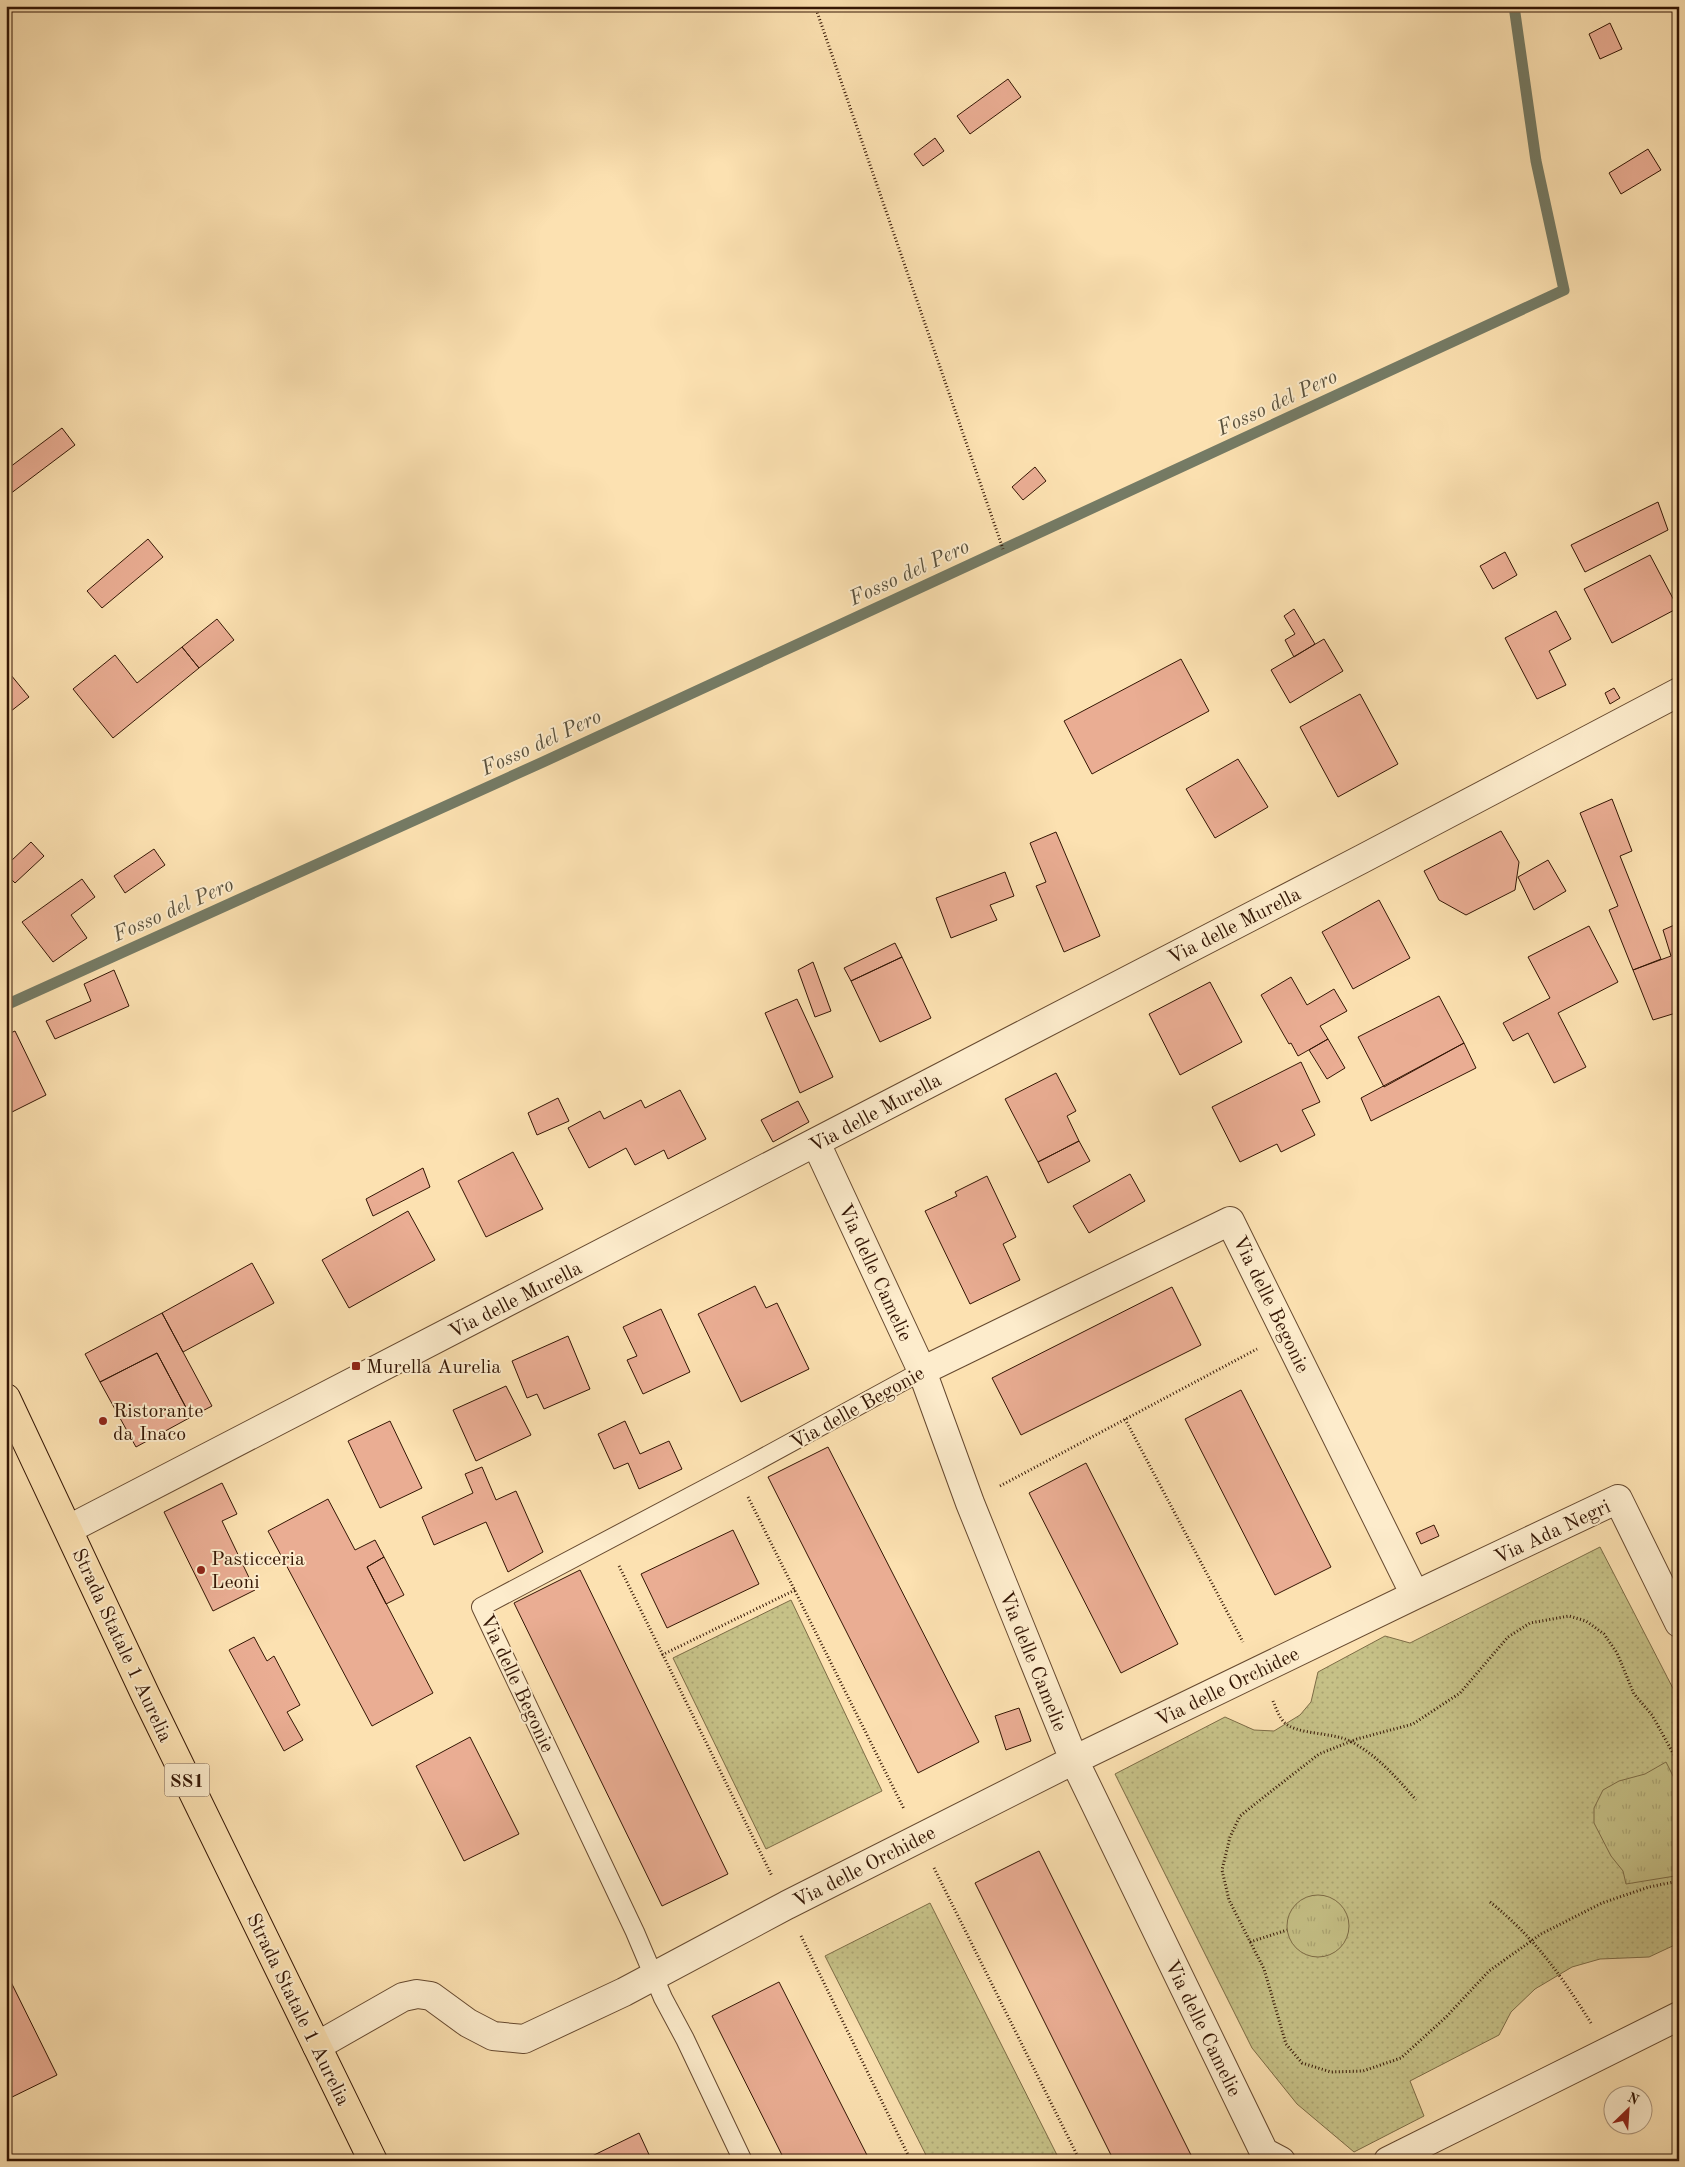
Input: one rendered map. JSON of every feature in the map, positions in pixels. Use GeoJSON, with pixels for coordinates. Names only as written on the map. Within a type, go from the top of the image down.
{"type":"FeatureCollection","features":[{"type":"Feature","properties":{"kind":"main road","name":"Strada Statale 1 Aurelia"},"geometry":{"type":"LineString","coordinates":[[6,1398],[70,1529],[146,1696],[373,2161]]}},
{"type":"Feature","properties":{"kind":"street","name":"Via delle Murella"},"geometry":{"type":"LineString","coordinates":[[70,1529],[816,1143],[1679,692]]}},
{"type":"Feature","properties":{"kind":"street","name":"Via delle Camelie"},"geometry":{"type":"LineString","coordinates":[[816,1143],[922,1371],[970,1503],[1074,1760],[1271,2158]]}},
{"type":"Feature","properties":{"kind":"street","name":"Via delle Begonie"},"geometry":{"type":"LineString","coordinates":[[922,1371],[1230,1221],[1415,1595]]}},
{"type":"Feature","properties":{"kind":"street","name":"Via Ada Negri"},"geometry":{"type":"LineString","coordinates":[[1415,1595],[1618,1500],[1679,1623]]}},
{"type":"Feature","properties":{"kind":"street","name":"Via delle Orchidee"},"geometry":{"type":"LineString","coordinates":[[317,2046],[403,1997],[417,1994],[431,1996],[468,2023],[493,2036],[524,2039],[655,1976],[786,1905],[1074,1760],[1415,1595]]}},
{"type":"Feature","properties":{"kind":"street"},"geometry":{"type":"LineString","coordinates":[[1388,2161],[1679,2016]]}},
{"type":"Feature","properties":{"kind":"lane","name":"Via delle Begonie"},"geometry":{"type":"LineString","coordinates":[[655,1976],[482,1607],[922,1371]]}},
{"type":"Feature","properties":{"kind":"lane"},"geometry":{"type":"LineString","coordinates":[[655,1976],[663,1998],[685,2039],[743,2161]]}},
{"type":"Feature","properties":{"kind":"path"},"geometry":{"type":"LineString","coordinates":[[815,6],[1003,549]]}},
{"type":"Feature","properties":{"kind":"path"},"geometry":{"type":"LineString","coordinates":[[970,1503],[1286,1334]]}},
{"type":"Feature","properties":{"kind":"path"},"geometry":{"type":"LineString","coordinates":[[1125,1419],[1258,1670],[1282,1720],[1290,1727],[1330,1734],[1351,1741],[1372,1755],[1392,1773],[1416,1800]]}},
{"type":"Feature","properties":{"kind":"path"},"geometry":{"type":"LineString","coordinates":[[606,1541],[911,2161]]}},
{"type":"Feature","properties":{"kind":"path"},"geometry":{"type":"LineString","coordinates":[[662,1655],[795,1590]]}},
{"type":"Feature","properties":{"kind":"path"},"geometry":{"type":"LineString","coordinates":[[1679,1764],[1652,1715],[1634,1694],[1617,1653],[1604,1634],[1586,1620],[1569,1616],[1530,1623],[1508,1638],[1460,1693],[1414,1724],[1351,1741],[1319,1754],[1240,1816],[1230,1837],[1222,1870],[1229,1900],[1264,1969],[1286,2044],[1302,2063],[1331,2072],[1363,2071],[1401,2058],[1446,2017],[1489,1971],[1541,1934],[1602,1903],[1649,1887],[1679,1881]]}},
{"type":"Feature","properties":{"kind":"path"},"geometry":{"type":"LineString","coordinates":[[1490,1902],[1511,1918],[1562,1976],[1608,2052]]}},
{"type":"Feature","properties":{"kind":"path"},"geometry":{"type":"LineString","coordinates":[[1250,1942],[1287,1930]]}},
{"type":"Feature","properties":{"kind":"green space"},"geometry":{"type":"Polygon","coordinates":[[[1600,1547],[1679,1700],[1679,1943],[1649,1957],[1600,1959],[1572,1967],[1535,1989],[1511,2012],[1499,2035],[1410,2081],[1424,2116],[1354,2152],[1297,2104],[1252,2048],[1115,1774],[1225,1717],[1254,1730],[1274,1731],[1300,1715],[1311,1702],[1318,1672],[1385,1636],[1410,1643],[1600,1547]]]}},
{"type":"Feature","properties":{"kind":"green space"},"geometry":{"type":"Polygon","coordinates":[[[791,1600],[882,1791],[766,1849],[673,1658],[791,1600]]]}},
{"type":"Feature","properties":{"kind":"green space"},"geometry":{"type":"Polygon","coordinates":[[[1666,1762],[1679,1788],[1679,1873],[1675,1876],[1626,1884],[1623,1871],[1611,1856],[1594,1823],[1594,1808],[1603,1790],[1619,1781],[1645,1774],[1666,1762]]]}},
{"type":"Feature","properties":{"kind":"green space"},"geometry":{"type":"Polygon","coordinates":[[[1312,1895],[1324,1895],[1340,1904],[1347,1914],[1349,1926],[1347,1938],[1340,1948],[1324,1957],[1312,1957],[1301,1952],[1292,1943],[1287,1932],[1287,1920],[1292,1909],[1301,1900],[1312,1895]]]}},
{"type":"Feature","properties":{"kind":"green space"},"geometry":{"type":"Polygon","coordinates":[[[930,1903],[1060,2161],[929,2161],[825,1956],[930,1903]]]}},
{"type":"Feature","properties":{"kind":"building"},"geometry":{"type":"Polygon","coordinates":[[[1610,23],[1622,49],[1600,59],[1589,34],[1610,23]]]}},
{"type":"Feature","properties":{"kind":"building"},"geometry":{"type":"Polygon","coordinates":[[[1008,79],[1021,97],[970,134],[957,116],[1008,79]]]}},
{"type":"Feature","properties":{"kind":"building"},"geometry":{"type":"Polygon","coordinates":[[[935,138],[944,151],[923,166],[914,154],[935,138]]]}},
{"type":"Feature","properties":{"kind":"building"},"geometry":{"type":"Polygon","coordinates":[[[1648,149],[1661,170],[1621,194],[1609,173],[1648,149]]]}},
{"type":"Feature","properties":{"kind":"building"},"geometry":{"type":"Polygon","coordinates":[[[62,428],[75,445],[6,497],[6,470],[62,428]]]}},
{"type":"Feature","properties":{"kind":"building"},"geometry":{"type":"Polygon","coordinates":[[[1035,467],[1046,481],[1023,500],[1012,487],[1035,467]]]}},
{"type":"Feature","properties":{"kind":"building"},"geometry":{"type":"Polygon","coordinates":[[[1658,502],[1668,530],[1585,572],[1571,545],[1658,502]]]}},
{"type":"Feature","properties":{"kind":"building"},"geometry":{"type":"Polygon","coordinates":[[[148,539],[163,557],[102,608],[87,591],[148,539]]]}},
{"type":"Feature","properties":{"kind":"building"},"geometry":{"type":"Polygon","coordinates":[[[1505,552],[1517,575],[1493,589],[1480,566],[1505,552]]]}},
{"type":"Feature","properties":{"kind":"building"},"geometry":{"type":"Polygon","coordinates":[[[1650,555],[1678,608],[1612,643],[1584,589],[1650,555]]]}},
{"type":"Feature","properties":{"kind":"building"},"geometry":{"type":"Polygon","coordinates":[[[1294,609],[1315,644],[1294,657],[1285,640],[1295,634],[1284,616],[1294,609]]]}},
{"type":"Feature","properties":{"kind":"building"},"geometry":{"type":"Polygon","coordinates":[[[1556,611],[1571,639],[1549,651],[1566,685],[1537,699],[1505,638],[1556,611]]]}},
{"type":"Feature","properties":{"kind":"building"},"geometry":{"type":"Polygon","coordinates":[[[217,619],[234,640],[199,668],[182,647],[217,619]]]}},
{"type":"Feature","properties":{"kind":"building"},"geometry":{"type":"Polygon","coordinates":[[[1324,639],[1343,671],[1290,703],[1271,670],[1324,639]]]}},
{"type":"Feature","properties":{"kind":"building"},"geometry":{"type":"Polygon","coordinates":[[[182,647],[199,668],[113,738],[73,689],[115,655],[137,683],[182,647]]]}},
{"type":"Feature","properties":{"kind":"building"},"geometry":{"type":"Polygon","coordinates":[[[1181,659],[1209,711],[1092,774],[1064,721],[1181,659]]]}},
{"type":"Feature","properties":{"kind":"building"},"geometry":{"type":"Polygon","coordinates":[[[6,669],[29,697],[6,715],[6,669]]]}},
{"type":"Feature","properties":{"kind":"building"},"geometry":{"type":"Polygon","coordinates":[[[1614,688],[1620,698],[1610,704],[1605,693],[1614,688]]]}},
{"type":"Feature","properties":{"kind":"building"},"geometry":{"type":"Polygon","coordinates":[[[1360,694],[1398,764],[1338,797],[1300,727],[1360,694]]]}},
{"type":"Feature","properties":{"kind":"building"},"geometry":{"type":"Polygon","coordinates":[[[1238,759],[1268,807],[1215,838],[1186,789],[1238,759]]]}},
{"type":"Feature","properties":{"kind":"building"},"geometry":{"type":"Polygon","coordinates":[[[1612,799],[1632,851],[1620,856],[1661,959],[1633,970],[1609,910],[1618,906],[1580,813],[1612,799]]]}},
{"type":"Feature","properties":{"kind":"building"},"geometry":{"type":"Polygon","coordinates":[[[1501,831],[1519,862],[1515,890],[1466,915],[1439,900],[1424,871],[1501,831]]]}},
{"type":"Feature","properties":{"kind":"building"},"geometry":{"type":"Polygon","coordinates":[[[1056,832],[1100,936],[1064,952],[1036,886],[1046,882],[1030,843],[1056,832]]]}},
{"type":"Feature","properties":{"kind":"building"},"geometry":{"type":"Polygon","coordinates":[[[31,842],[44,856],[15,883],[6,874],[6,855],[11,861],[31,842]]]}},
{"type":"Feature","properties":{"kind":"building"},"geometry":{"type":"Polygon","coordinates":[[[154,849],[165,865],[125,893],[114,876],[154,849]]]}},
{"type":"Feature","properties":{"kind":"building"},"geometry":{"type":"Polygon","coordinates":[[[1548,860],[1566,891],[1534,910],[1518,877],[1548,860]]]}},
{"type":"Feature","properties":{"kind":"building"},"geometry":{"type":"Polygon","coordinates":[[[1005,872],[1014,896],[990,905],[997,920],[951,938],[936,898],[1005,872]]]}},
{"type":"Feature","properties":{"kind":"building"},"geometry":{"type":"Polygon","coordinates":[[[82,879],[95,897],[71,915],[87,938],[53,962],[22,922],[82,879]]]}},
{"type":"Feature","properties":{"kind":"building"},"geometry":{"type":"Polygon","coordinates":[[[1379,900],[1410,958],[1353,989],[1322,932],[1379,900]]]}},
{"type":"Feature","properties":{"kind":"building"},"geometry":{"type":"Polygon","coordinates":[[[1679,923],[1679,1012],[1653,1020],[1633,970],[1671,956],[1663,930],[1679,923]]]}},
{"type":"Feature","properties":{"kind":"building"},"geometry":{"type":"Polygon","coordinates":[[[1589,926],[1618,982],[1558,1013],[1586,1067],[1554,1083],[1528,1033],[1513,1041],[1503,1023],[1550,998],[1528,957],[1589,926]]]}},
{"type":"Feature","properties":{"kind":"building"},"geometry":{"type":"Polygon","coordinates":[[[895,943],[902,957],[851,981],[844,968],[895,943]]]}},
{"type":"Feature","properties":{"kind":"building"},"geometry":{"type":"Polygon","coordinates":[[[902,957],[931,1018],[880,1042],[851,981],[902,957]]]}},
{"type":"Feature","properties":{"kind":"building"},"geometry":{"type":"Polygon","coordinates":[[[813,962],[831,1011],[815,1017],[798,970],[813,962]]]}},
{"type":"Feature","properties":{"kind":"building"},"geometry":{"type":"Polygon","coordinates":[[[114,970],[129,1006],[55,1039],[46,1021],[91,1001],[84,984],[114,970]]]}},
{"type":"Feature","properties":{"kind":"building"},"geometry":{"type":"Polygon","coordinates":[[[1291,977],[1307,1005],[1334,989],[1347,1011],[1320,1026],[1328,1039],[1298,1056],[1261,995],[1291,977]]]}},
{"type":"Feature","properties":{"kind":"building"},"geometry":{"type":"Polygon","coordinates":[[[1210,982],[1242,1042],[1180,1075],[1149,1014],[1210,982]]]}},
{"type":"Feature","properties":{"kind":"building"},"geometry":{"type":"Polygon","coordinates":[[[1439,996],[1464,1043],[1384,1087],[1358,1037],[1439,996]]]}},
{"type":"Feature","properties":{"kind":"building"},"geometry":{"type":"Polygon","coordinates":[[[797,999],[833,1077],[800,1093],[765,1013],[797,999]]]}},
{"type":"Feature","properties":{"kind":"building"},"geometry":{"type":"Polygon","coordinates":[[[15,1031],[46,1095],[6,1115],[6,1035],[15,1031]]]}},
{"type":"Feature","properties":{"kind":"building"},"geometry":{"type":"Polygon","coordinates":[[[1328,1039],[1345,1068],[1327,1079],[1309,1050],[1328,1039]]]}},
{"type":"Feature","properties":{"kind":"building"},"geometry":{"type":"Polygon","coordinates":[[[1464,1043],[1476,1068],[1371,1121],[1361,1098],[1464,1043]]]}},
{"type":"Feature","properties":{"kind":"building"},"geometry":{"type":"Polygon","coordinates":[[[1301,1062],[1320,1102],[1302,1110],[1315,1135],[1281,1152],[1277,1144],[1240,1162],[1212,1107],[1301,1062]]]}},
{"type":"Feature","properties":{"kind":"building"},"geometry":{"type":"Polygon","coordinates":[[[1056,1073],[1076,1111],[1067,1116],[1079,1141],[1038,1162],[1005,1099],[1056,1073]]]}},
{"type":"Feature","properties":{"kind":"building"},"geometry":{"type":"Polygon","coordinates":[[[680,1090],[706,1139],[668,1159],[664,1150],[635,1165],[626,1148],[589,1168],[568,1128],[600,1111],[604,1119],[641,1100],[645,1108],[680,1090]]]}},
{"type":"Feature","properties":{"kind":"building"},"geometry":{"type":"Polygon","coordinates":[[[558,1098],[569,1121],[537,1135],[528,1113],[558,1098]]]}},
{"type":"Feature","properties":{"kind":"building"},"geometry":{"type":"Polygon","coordinates":[[[798,1101],[809,1122],[773,1142],[761,1120],[798,1101]]]}},
{"type":"Feature","properties":{"kind":"building"},"geometry":{"type":"Polygon","coordinates":[[[1079,1141],[1090,1161],[1048,1183],[1038,1162],[1079,1141]]]}},
{"type":"Feature","properties":{"kind":"building"},"geometry":{"type":"Polygon","coordinates":[[[513,1152],[543,1209],[486,1237],[458,1181],[513,1152]]]}},
{"type":"Feature","properties":{"kind":"building"},"geometry":{"type":"Polygon","coordinates":[[[423,1168],[430,1187],[373,1216],[366,1199],[423,1168]]]}},
{"type":"Feature","properties":{"kind":"building"},"geometry":{"type":"Polygon","coordinates":[[[1130,1174],[1145,1201],[1089,1233],[1073,1206],[1130,1174]]]}},
{"type":"Feature","properties":{"kind":"building"},"geometry":{"type":"Polygon","coordinates":[[[987,1176],[1016,1237],[1003,1244],[1020,1280],[970,1304],[925,1211],[957,1196],[955,1192],[987,1176]]]}},
{"type":"Feature","properties":{"kind":"building"},"geometry":{"type":"Polygon","coordinates":[[[408,1211],[435,1260],[349,1308],[322,1260],[408,1211]]]}},
{"type":"Feature","properties":{"kind":"building"},"geometry":{"type":"Polygon","coordinates":[[[252,1263],[274,1303],[183,1352],[162,1313],[252,1263]]]}},
{"type":"Feature","properties":{"kind":"building"},"geometry":{"type":"Polygon","coordinates":[[[755,1286],[766,1308],[777,1303],[809,1369],[741,1402],[698,1314],[755,1286]]]}},
{"type":"Feature","properties":{"kind":"building"},"geometry":{"type":"Polygon","coordinates":[[[1172,1287],[1201,1345],[1021,1435],[992,1378],[1172,1287]]]}},
{"type":"Feature","properties":{"kind":"building"},"geometry":{"type":"Polygon","coordinates":[[[661,1309],[690,1372],[643,1394],[627,1360],[637,1356],[623,1327],[661,1309]]]}},
{"type":"Feature","properties":{"kind":"building"},"geometry":{"type":"Polygon","coordinates":[[[162,1313],[212,1406],[191,1417],[157,1353],[100,1382],[85,1354],[162,1313]]]}},
{"type":"Feature","properties":{"kind":"building"},"geometry":{"type":"Polygon","coordinates":[[[568,1336],[590,1389],[544,1409],[537,1394],[527,1398],[512,1361],[568,1336]]]}},
{"type":"Feature","properties":{"kind":"building"},"geometry":{"type":"Polygon","coordinates":[[[157,1353],[191,1417],[136,1447],[100,1382],[157,1353]]]}},
{"type":"Feature","properties":{"kind":"building"},"geometry":{"type":"Polygon","coordinates":[[[506,1386],[531,1435],[476,1461],[453,1410],[506,1386]]]}},
{"type":"Feature","properties":{"kind":"building"},"geometry":{"type":"Polygon","coordinates":[[[1241,1390],[1331,1567],[1275,1595],[1185,1419],[1241,1390]]]}},
{"type":"Feature","properties":{"kind":"building"},"geometry":{"type":"Polygon","coordinates":[[[390,1421],[422,1488],[380,1508],[348,1441],[390,1421]]]}},
{"type":"Feature","properties":{"kind":"building"},"geometry":{"type":"Polygon","coordinates":[[[625,1421],[640,1454],[669,1441],[682,1469],[639,1489],[628,1463],[614,1469],[598,1434],[625,1421]]]}},
{"type":"Feature","properties":{"kind":"building"},"geometry":{"type":"Polygon","coordinates":[[[828,1447],[979,1742],[918,1773],[768,1477],[828,1447]]]}},
{"type":"Feature","properties":{"kind":"building"},"geometry":{"type":"Polygon","coordinates":[[[1086,1463],[1178,1644],[1121,1673],[1029,1493],[1086,1463]]]}},
{"type":"Feature","properties":{"kind":"building"},"geometry":{"type":"Polygon","coordinates":[[[482,1467],[496,1500],[516,1491],[543,1552],[508,1572],[486,1522],[434,1545],[422,1517],[473,1493],[465,1474],[482,1467]]]}},
{"type":"Feature","properties":{"kind":"building"},"geometry":{"type":"Polygon","coordinates":[[[222,1483],[237,1514],[222,1521],[255,1590],[213,1611],[164,1512],[222,1483]]]}},
{"type":"Feature","properties":{"kind":"building"},"geometry":{"type":"Polygon","coordinates":[[[328,1499],[355,1550],[375,1540],[384,1557],[367,1567],[433,1693],[372,1726],[268,1531],[328,1499]]]}},
{"type":"Feature","properties":{"kind":"building"},"geometry":{"type":"Polygon","coordinates":[[[1434,1525],[1439,1536],[1421,1544],[1416,1533],[1434,1525]]]}},
{"type":"Feature","properties":{"kind":"building"},"geometry":{"type":"Polygon","coordinates":[[[733,1530],[759,1584],[667,1628],[641,1574],[733,1530]]]}},
{"type":"Feature","properties":{"kind":"building"},"geometry":{"type":"Polygon","coordinates":[[[384,1557],[404,1595],[386,1604],[367,1567],[384,1557]]]}},
{"type":"Feature","properties":{"kind":"building"},"geometry":{"type":"Polygon","coordinates":[[[580,1570],[728,1874],[662,1906],[514,1603],[580,1570]]]}},
{"type":"Feature","properties":{"kind":"building"},"geometry":{"type":"Polygon","coordinates":[[[254,1637],[267,1661],[274,1656],[300,1705],[287,1712],[303,1740],[284,1751],[229,1650],[254,1637]]]}},
{"type":"Feature","properties":{"kind":"building"},"geometry":{"type":"Polygon","coordinates":[[[1019,1708],[1031,1741],[1006,1750],[995,1716],[1019,1708]]]}},
{"type":"Feature","properties":{"kind":"building"},"geometry":{"type":"Polygon","coordinates":[[[470,1737],[519,1834],[464,1861],[416,1766],[470,1737]]]}},
{"type":"Feature","properties":{"kind":"building"},"geometry":{"type":"Polygon","coordinates":[[[1039,1851],[1194,2161],[1114,2161],[975,1883],[1039,1851]]]}},
{"type":"Feature","properties":{"kind":"building"},"geometry":{"type":"Polygon","coordinates":[[[6,1972],[57,2075],[6,2100],[6,1972]]]}},
{"type":"Feature","properties":{"kind":"building"},"geometry":{"type":"Polygon","coordinates":[[[779,1982],[870,2161],[785,2161],[712,2016],[779,1982]]]}},
{"type":"Feature","properties":{"kind":"building"},"geometry":{"type":"Polygon","coordinates":[[[639,2133],[652,2161],[590,2161],[588,2158],[639,2133]]]}},
{"type":"Feature","properties":{"kind":"waterway","name":"Fosso del Pero"},"geometry":{"type":"LineString","coordinates":[[6,1005],[543,762],[1564,290],[1536,161],[1514,6]]}},
{"type":"Feature","properties":{"kind":"place","name":"Murella Aurelia"},"geometry":{"type":"Point","coordinates":[356,1366]}},
{"type":"Feature","properties":{"kind":"place","name":"Ristorante da Inaco"},"geometry":{"type":"Point","coordinates":[103,1421]}},
{"type":"Feature","properties":{"kind":"place","name":"Pasticceria Leoni"},"geometry":{"type":"Point","coordinates":[201,1570]}}]}
